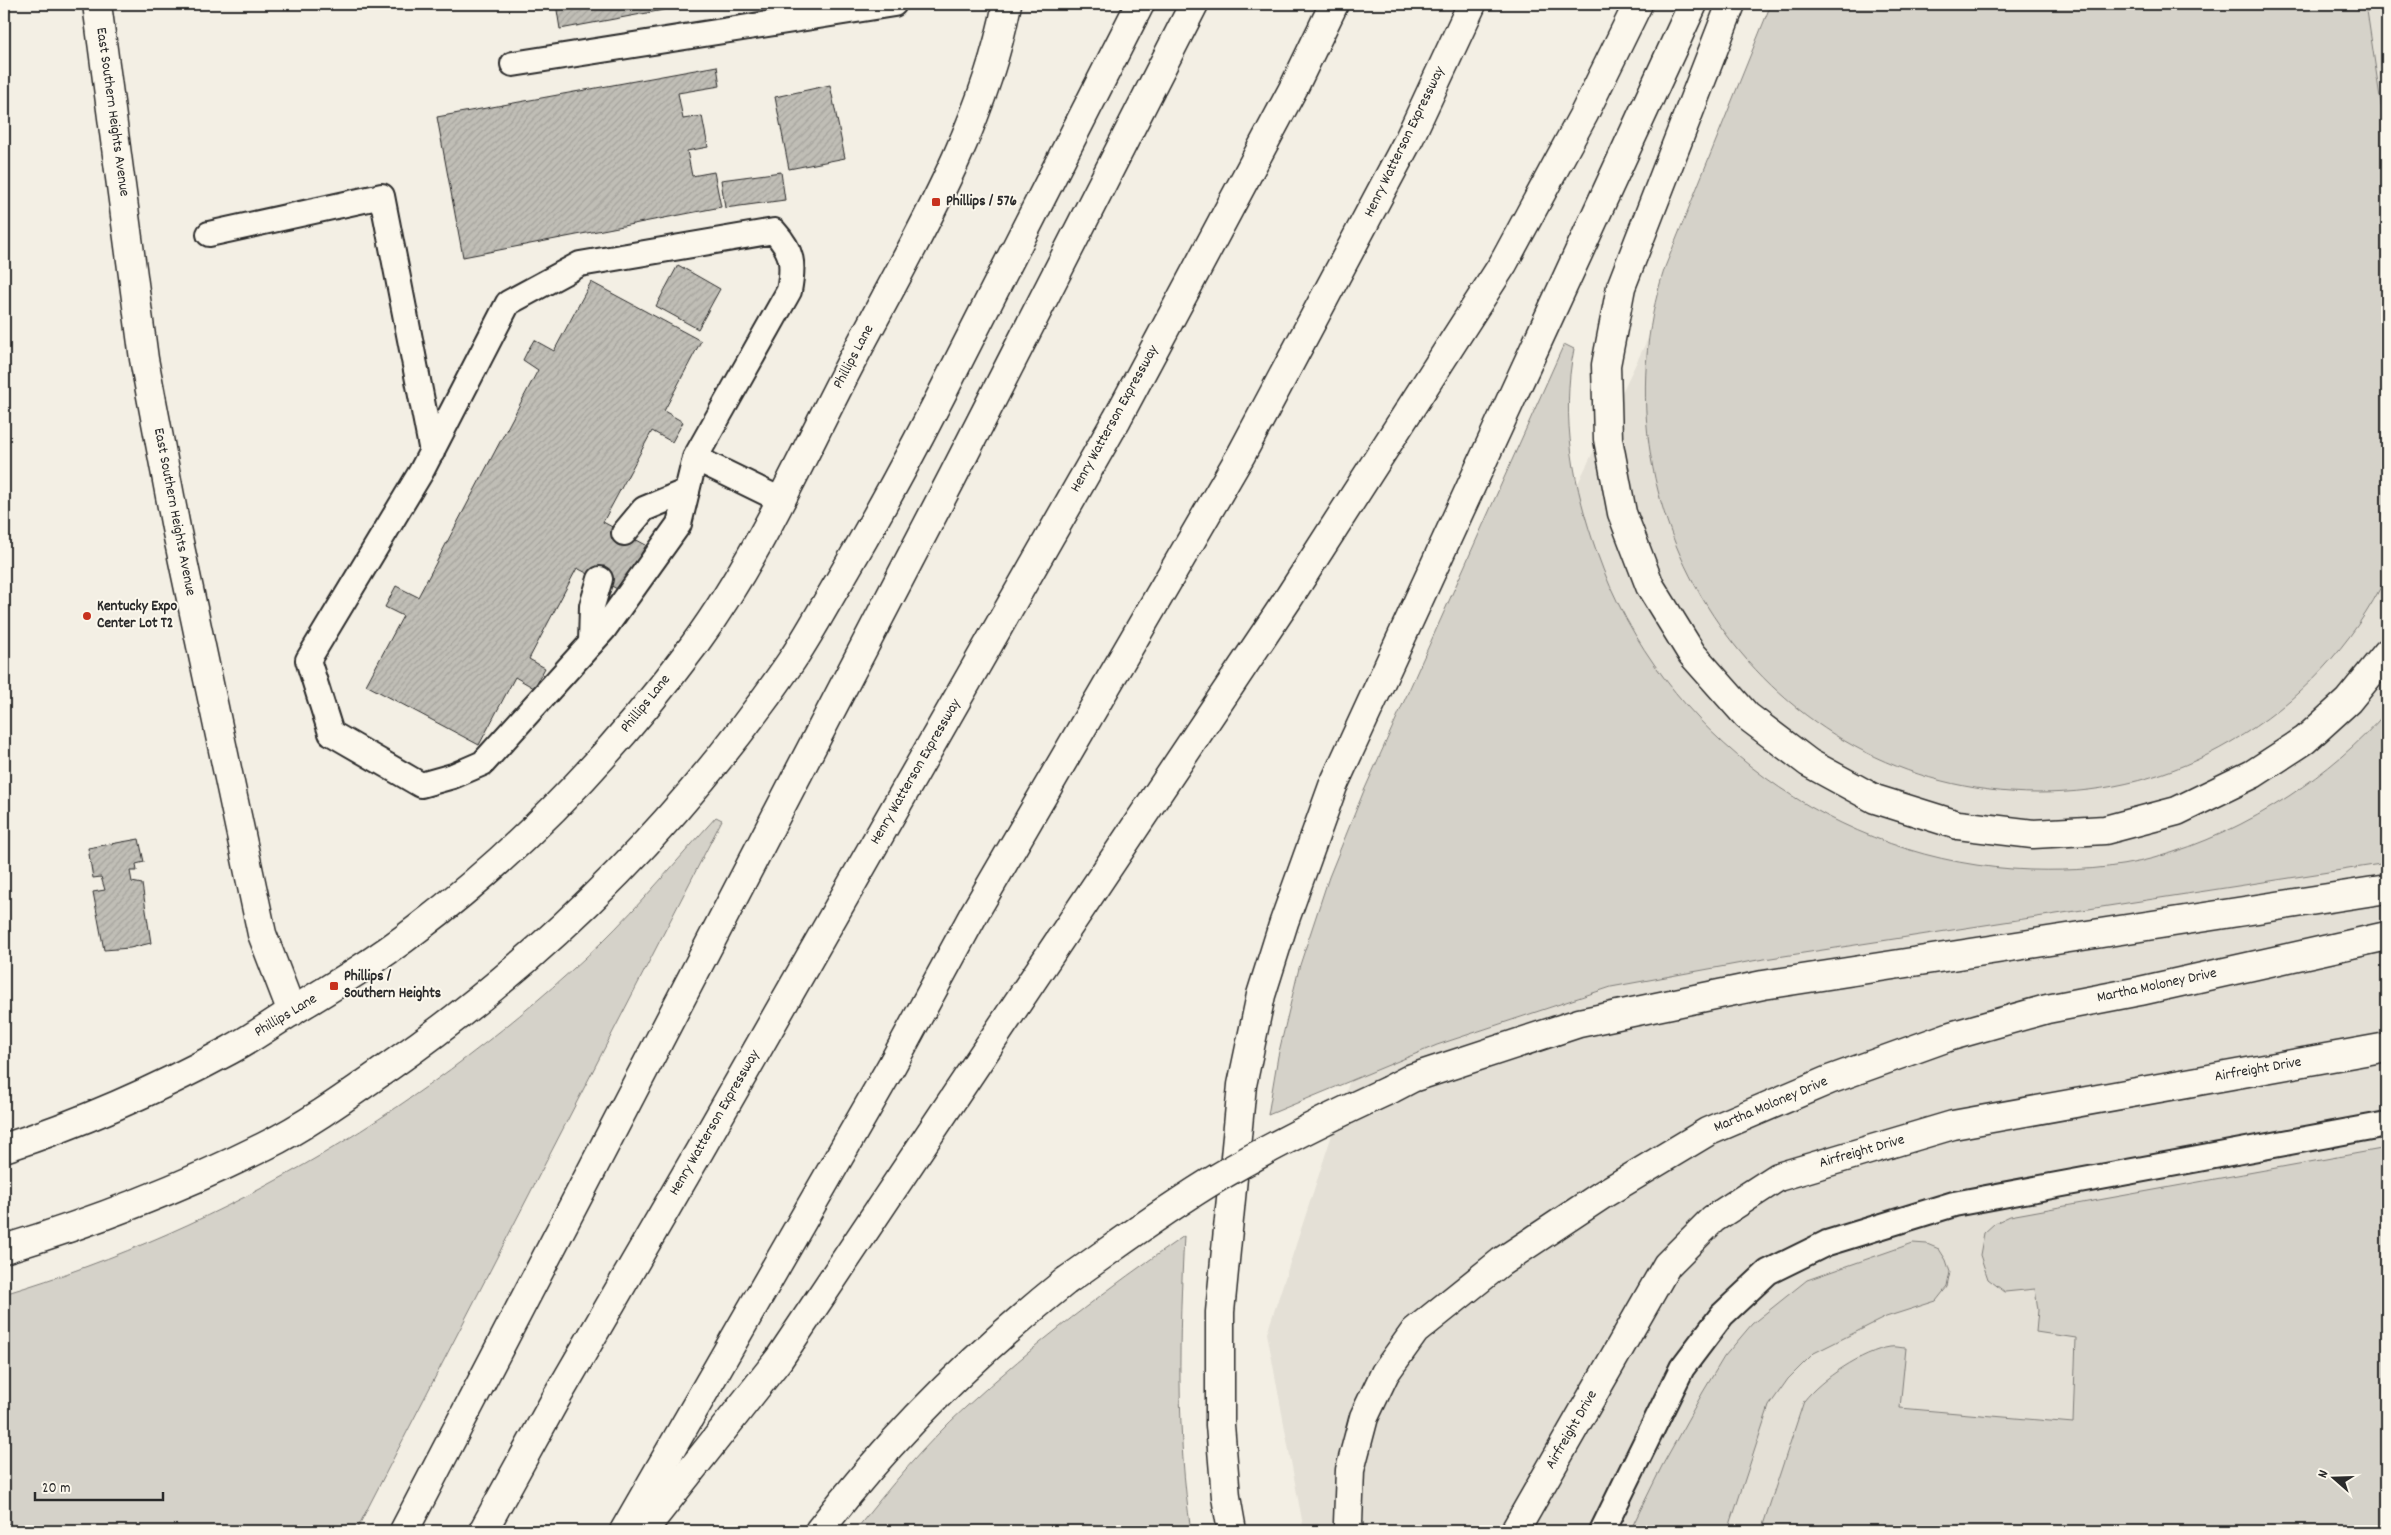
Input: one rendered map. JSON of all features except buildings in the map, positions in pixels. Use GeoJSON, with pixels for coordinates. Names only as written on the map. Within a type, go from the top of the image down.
{"type":"FeatureCollection","features":[{"type":"Feature","properties":{"kind":"main road","name":"East Southern Heights Avenue"},"geometry":{"type":"LineString","coordinates":[[97,4],[144,359],[176,528],[262,934],[292,1012]]}},
{"type":"Feature","properties":{"kind":"main road","name":"Phillips Lane"},"geometry":{"type":"LineString","coordinates":[[4,1148],[62,1130],[230,1050],[334,986],[416,930],[485,874],[560,803],[632,722],[695,643],[755,551],[950,175],[999,47],[1007,4]]}},
{"type":"Feature","properties":{"kind":"main road"},"geometry":{"type":"LineString","coordinates":[[4,1250],[54,1234],[151,1198],[268,1145],[347,1096],[430,1038],[524,962],[605,887],[675,812],[739,734],[794,658],[876,519],[949,381],[1140,4]]}},
{"type":"Feature","properties":{"kind":"main road"},"geometry":{"type":"LineString","coordinates":[[404,1531],[962,458],[1194,4]]}},
{"type":"Feature","properties":{"kind":"main road","name":"Henry Watterson Expressway"},"geometry":{"type":"LineString","coordinates":[[483,1531],[554,1402],[1117,419],[1294,87],[1334,4]]}},
{"type":"Feature","properties":{"kind":"main road","name":"Henry Watterson Expressway"},"geometry":{"type":"LineString","coordinates":[[624,1531],[892,1065],[976,912],[1241,455],[1409,139],[1472,4]]}},
{"type":"Feature","properties":{"kind":"main road"},"geometry":{"type":"LineString","coordinates":[[643,1531],[779,1359],[1288,599],[1503,264],[1584,114],[1638,4]]}},
{"type":"Feature","properties":{"kind":"main road"},"geometry":{"type":"LineString","coordinates":[[1232,1531],[1226,1497],[1220,1425],[1220,1312],[1242,1085],[1261,996],[1284,922],[1333,786],[1693,4]]}},
{"type":"Feature","properties":{"kind":"main road"},"geometry":{"type":"LineString","coordinates":[[1731,4],[1646,218],[1621,287],[1606,365],[1608,439],[1622,513],[1650,586],[1692,654],[1747,716],[1809,763],[1875,798],[1949,822],[2033,834],[2105,830],[2177,812],[2253,774],[2305,740],[2348,701],[2387,653]]}},
{"type":"Feature","properties":{"kind":"main road"},"geometry":{"type":"LineString","coordinates":[[819,1531],[842,1501],[923,1411],[992,1344],[1066,1281],[1139,1229],[1215,1179],[1300,1131],[1412,1078],[1579,1023],[1753,987],[2387,889]]}},
{"type":"Feature","properties":{"kind":"main road","name":"Martha Moloney Drive"},"geometry":{"type":"LineString","coordinates":[[1349,1531],[1350,1470],[1364,1417],[1386,1373],[1415,1331],[1501,1262],[1602,1195],[1708,1132],[1829,1080],[1961,1034],[2047,1009],[2140,991],[2387,936]]}},
{"type":"Feature","properties":{"kind":"main road","name":"Airfreight Drive"},"geometry":{"type":"LineString","coordinates":[[1515,1531],[1667,1265],[1713,1219],[1778,1177],[1953,1125],[2387,1047]]}},
{"type":"Feature","properties":{"kind":"lane"},"geometry":{"type":"LineString","coordinates":[[513,64],[894,4]]}},
{"type":"Feature","properties":{"kind":"lane"},"geometry":{"type":"LineString","coordinates":[[209,234],[382,196],[432,452]]}},
{"type":"Feature","properties":{"kind":"lane"},"geometry":{"type":"LineString","coordinates":[[774,231],[788,246],[793,271],[789,291],[695,458],[679,524],[604,629],[483,763],[453,776],[421,786],[331,732],[308,660],[432,452],[508,303],[580,264],[774,231]]}},
{"type":"Feature","properties":{"kind":"lane"},"geometry":{"type":"LineString","coordinates":[[695,458],[781,500]]}},
{"type":"Feature","properties":{"kind":"lane"},"geometry":{"type":"LineString","coordinates":[[624,533],[644,509],[687,490]]}},
{"type":"Feature","properties":{"kind":"lane"},"geometry":{"type":"LineString","coordinates":[[591,643],[592,606],[600,580]]}},
{"type":"Feature","properties":{"kind":"lane"},"geometry":{"type":"LineString","coordinates":[[1602,1531],[1682,1368],[1722,1315],[1768,1272],[1827,1243],[1954,1204],[2387,1124]]}},
{"type":"Feature","properties":{"kind":"shaded area"},"geometry":{"type":"Polygon","coordinates":[[[1771,4],[2366,4],[2387,144],[2387,575],[2358,625],[2321,670],[2279,709],[2256,726],[2231,742],[2186,765],[2138,781],[2114,786],[2089,790],[2038,793],[1941,781],[1854,746],[1780,693],[1720,625],[1676,545],[1651,456],[1646,362],[1665,267],[1771,4]]]}},
{"type":"Feature","properties":{"kind":"shaded area"},"geometry":{"type":"Polygon","coordinates":[[[1806,4],[2387,4],[2387,1531],[1304,1531],[1267,1333],[1405,912],[1538,566],[1801,22],[1806,4]]]}},
{"type":"Feature","properties":{"kind":"shaded area"},"geometry":{"type":"Polygon","coordinates":[[[1564,344],[1574,349],[1568,400],[1569,426],[1576,478],[1597,553],[1626,619],[1665,678],[1711,732],[1765,778],[1825,815],[1890,844],[1959,862],[2031,870],[2077,870],[2108,867],[2139,862],[2190,847],[2257,815],[2316,777],[2365,735],[2387,711],[2387,863],[1758,960],[1611,987],[1437,1045],[1268,1115],[1278,1056],[1299,968],[1329,877],[1363,793],[1564,344]]]}},
{"type":"Feature","properties":{"kind":"shaded area"},"geometry":{"type":"Polygon","coordinates":[[[716,817],[722,820],[356,1531],[17,1531],[12,1525],[4,1522],[4,1294],[87,1266],[168,1234],[247,1196],[323,1154],[397,1107],[468,1056],[536,1002],[601,943],[716,817]]]}},
{"type":"Feature","properties":{"kind":"shaded area"},"geometry":{"type":"Polygon","coordinates":[[[2387,1148],[2387,1531],[1761,1531],[1804,1401],[1821,1384],[1843,1367],[1879,1350],[1892,1347],[1906,1348],[1900,1408],[2073,1423],[2076,1338],[2036,1332],[2038,1310],[2035,1289],[2005,1292],[1988,1279],[1980,1255],[1984,1233],[1995,1223],[2010,1216],[2387,1148]]]}},
{"type":"Feature","properties":{"kind":"shaded area"},"geometry":{"type":"Polygon","coordinates":[[[1184,1236],[1180,1384],[1183,1458],[1191,1531],[855,1531],[922,1451],[991,1384],[1072,1318],[1184,1236]]]}},
{"type":"Feature","properties":{"kind":"shaded area"},"geometry":{"type":"Polygon","coordinates":[[[1913,1243],[1927,1244],[1939,1249],[1946,1260],[1950,1272],[1947,1287],[1936,1301],[1886,1317],[1814,1353],[1788,1379],[1769,1406],[1728,1531],[1630,1531],[1662,1466],[1703,1392],[1724,1357],[1752,1324],[1807,1280],[1913,1243]]]}},
{"type":"Feature","properties":{"kind":"place","name":"Phillips / 576"},"geometry":{"type":"Point","coordinates":[936,202]}},
{"type":"Feature","properties":{"kind":"place","name":"Kentucky Expo Center Lot T2"},"geometry":{"type":"Point","coordinates":[87,616]}},
{"type":"Feature","properties":{"kind":"place","name":"Phillips / Southern Heights"},"geometry":{"type":"Point","coordinates":[334,986]}}]}
